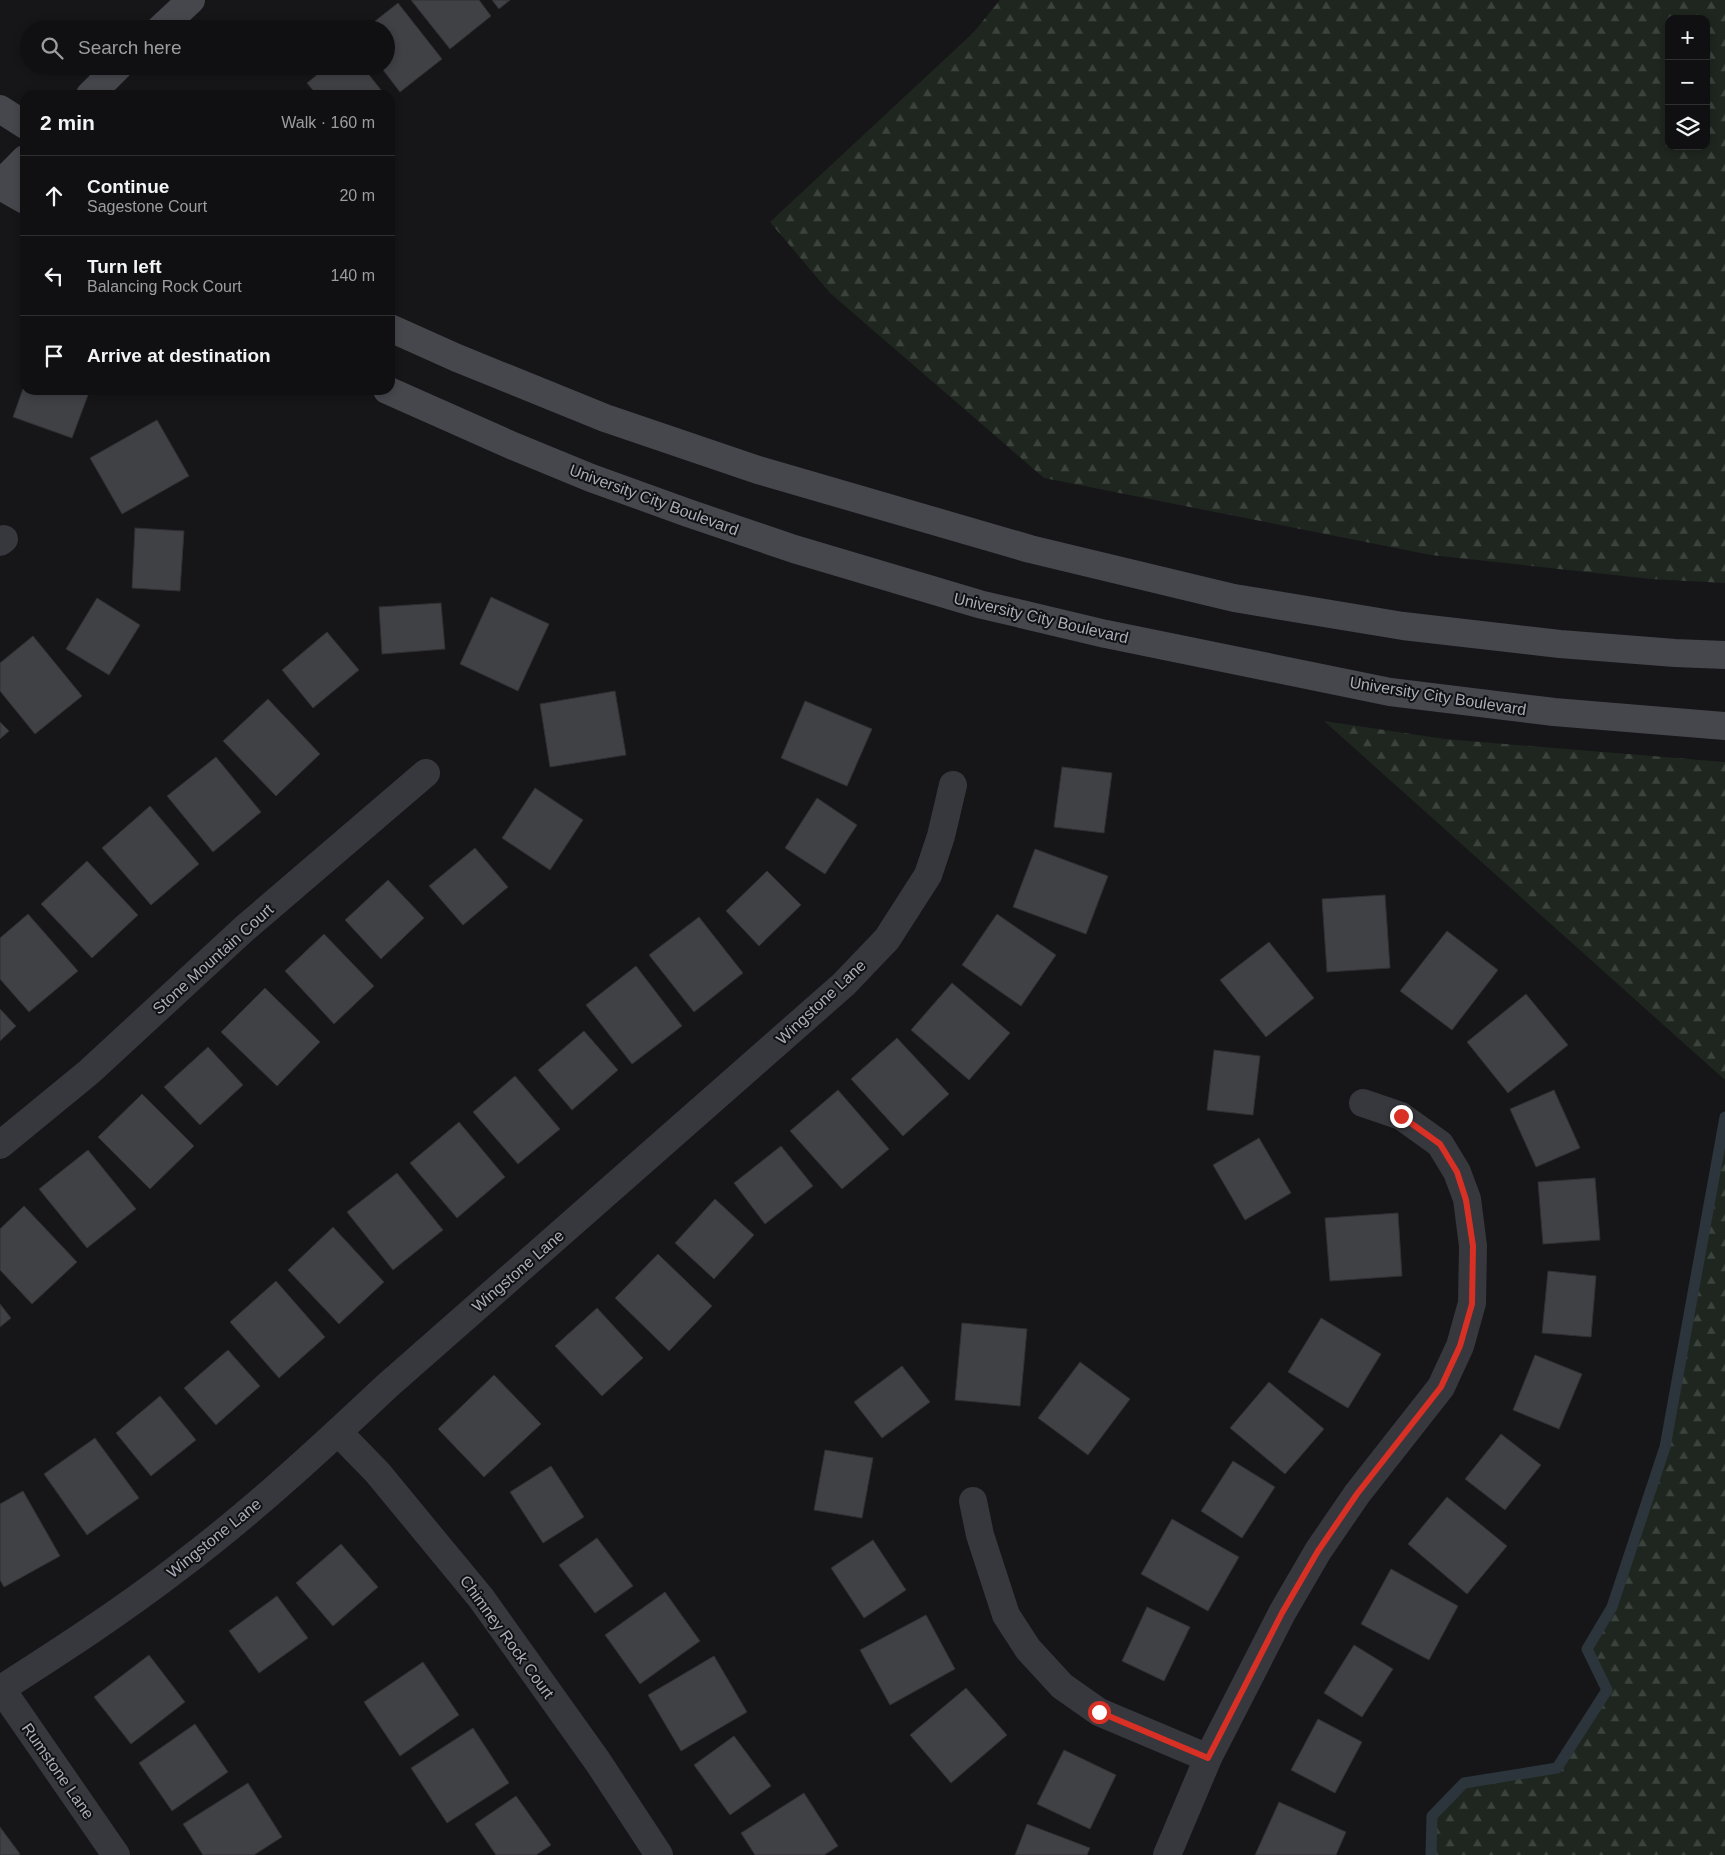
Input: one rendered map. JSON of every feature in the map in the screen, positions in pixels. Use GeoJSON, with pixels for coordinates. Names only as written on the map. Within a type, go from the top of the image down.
{"type":"FeatureCollection","features":[{"type":"Feature","properties":{"kind":"main road"},"geometry":{"type":"LineString","coordinates":[[170,20],[191,0]]}},
{"type":"Feature","properties":{"kind":"main road"},"geometry":{"type":"LineString","coordinates":[[95,90],[110,75]]}},
{"type":"Feature","properties":{"kind":"main road"},"geometry":{"type":"LineString","coordinates":[[0,109],[20,122]]}},
{"type":"Feature","properties":{"kind":"main road"},"geometry":{"type":"LineString","coordinates":[[20,164],[0,185],[20,197]]}},
{"type":"Feature","properties":{"kind":"main road"},"geometry":{"type":"LineString","coordinates":[[395,330],[457,358],[605,418],[758,470],[1030,549],[1234,598],[1403,626],[1560,644],[1725,655]]}},
{"type":"Feature","properties":{"kind":"main road","name":"University City Boulevard"},"geometry":{"type":"LineString","coordinates":[[395,393],[548,460],[670,507],[794,549],[979,604],[1115,636],[1390,692],[1554,712],[1725,726]]}},
{"type":"Feature","properties":{"kind":"street","name":"Stone Mountain Court"},"geometry":{"type":"LineString","coordinates":[[0,1145],[89,1072],[245,928],[426,773]]}},
{"type":"Feature","properties":{"kind":"street","name":"Wingstone Lane"},"geometry":{"type":"LineString","coordinates":[[1,1688],[77,1641],[180,1567],[251,1508],[844,984],[887,939],[928,875],[941,836],[953,785]]}},
{"type":"Feature","properties":{"kind":"street"},"geometry":{"type":"LineString","coordinates":[[1167,1855],[1208,1758],[1282,1613],[1318,1551],[1357,1494],[1441,1387],[1460,1346],[1472,1304],[1473,1246],[1466,1200],[1457,1172],[1440,1144],[1424,1132],[1401,1116],[1363,1103]]}},
{"type":"Feature","properties":{"kind":"street","name":"Chimney Rock Court"},"geometry":{"type":"LineString","coordinates":[[338,1432],[377,1472],[481,1598],[598,1762],[659,1855]]}},
{"type":"Feature","properties":{"kind":"street"},"geometry":{"type":"LineString","coordinates":[[973,1501],[980,1535],[1006,1615],[1028,1649],[1062,1686],[1099,1712],[1208,1758]]}},
{"type":"Feature","properties":{"kind":"street","name":"Rumstone Lane"},"geometry":{"type":"LineString","coordinates":[[1,1688],[116,1855]]}},
{"type":"Feature","properties":{"kind":"green space"},"geometry":{"type":"Polygon","coordinates":[[[1000,0],[1725,0],[1725,583],[1651,579],[1431,555],[1044,478],[830,293],[770,222],[973,33],[1000,0]]]}},
{"type":"Feature","properties":{"kind":"green space"},"geometry":{"type":"Polygon","coordinates":[[[1324,721],[1445,739],[1725,762],[1725,1080],[1324,721]]]}},
{"type":"Feature","properties":{"kind":"green space"},"geometry":{"type":"Polygon","coordinates":[[[1725,1117],[1725,1855],[1431,1855],[1432,1816],[1464,1783],[1557,1768],[1607,1690],[1587,1649],[1612,1607],[1665,1447],[1725,1117]]]}},
{"type":"Feature","properties":{"kind":"building"},"geometry":{"type":"Polygon","coordinates":[[[411,0],[479,0],[491,16],[450,49],[411,0]]]}},
{"type":"Feature","properties":{"kind":"building"},"geometry":{"type":"Polygon","coordinates":[[[492,0],[510,0],[499,9],[492,0]]]}},
{"type":"Feature","properties":{"kind":"building"},"geometry":{"type":"Polygon","coordinates":[[[398,3],[442,59],[400,92],[387,75],[395,75],[395,20],[376,20],[398,3]]]}},
{"type":"Feature","properties":{"kind":"building"},"geometry":{"type":"Polygon","coordinates":[[[317,75],[369,75],[381,90],[313,90],[307,83],[317,75]]]}},
{"type":"Feature","properties":{"kind":"building"},"geometry":{"type":"Polygon","coordinates":[[[21,395],[88,395],[72,438],[13,417],[21,395]]]}},
{"type":"Feature","properties":{"kind":"building"},"geometry":{"type":"Polygon","coordinates":[[[157,420],[189,476],[122,514],[90,458],[157,420]]]}},
{"type":"Feature","properties":{"kind":"building"},"geometry":{"type":"Polygon","coordinates":[[[135,528],[184,531],[180,591],[132,588],[135,528]]]}},
{"type":"Feature","properties":{"kind":"building"},"geometry":{"type":"Polygon","coordinates":[[[491,597],[549,624],[518,691],[460,664],[491,597]]]}},
{"type":"Feature","properties":{"kind":"building"},"geometry":{"type":"Polygon","coordinates":[[[97,598],[140,625],[109,675],[66,649],[97,598]]]}},
{"type":"Feature","properties":{"kind":"building"},"geometry":{"type":"Polygon","coordinates":[[[441,603],[445,649],[382,654],[379,607],[441,603]]]}},
{"type":"Feature","properties":{"kind":"building"},"geometry":{"type":"Polygon","coordinates":[[[327,632],[359,670],[313,708],[282,670],[327,632]]]}},
{"type":"Feature","properties":{"kind":"building"},"geometry":{"type":"Polygon","coordinates":[[[33,636],[82,696],[35,734],[0,691],[0,663],[33,636]]]}},
{"type":"Feature","properties":{"kind":"building"},"geometry":{"type":"Polygon","coordinates":[[[615,691],[626,755],[550,767],[540,704],[615,691]]]}},
{"type":"Feature","properties":{"kind":"building"},"geometry":{"type":"Polygon","coordinates":[[[268,699],[320,754],[276,796],[223,741],[268,699]]]}},
{"type":"Feature","properties":{"kind":"building"},"geometry":{"type":"Polygon","coordinates":[[[805,701],[872,729],[847,786],[781,758],[805,701]]]}},
{"type":"Feature","properties":{"kind":"building"},"geometry":{"type":"Polygon","coordinates":[[[0,722],[9,731],[0,739],[0,722]]]}},
{"type":"Feature","properties":{"kind":"building"},"geometry":{"type":"Polygon","coordinates":[[[216,757],[261,812],[213,852],[167,796],[216,757]]]}},
{"type":"Feature","properties":{"kind":"building"},"geometry":{"type":"Polygon","coordinates":[[[1062,767],[1112,773],[1104,833],[1054,827],[1062,767]]]}},
{"type":"Feature","properties":{"kind":"building"},"geometry":{"type":"Polygon","coordinates":[[[535,788],[583,820],[550,870],[502,838],[535,788]]]}},
{"type":"Feature","properties":{"kind":"building"},"geometry":{"type":"Polygon","coordinates":[[[817,798],[857,825],[825,874],[785,848],[817,798]]]}},
{"type":"Feature","properties":{"kind":"building"},"geometry":{"type":"Polygon","coordinates":[[[150,806],[199,864],[151,905],[102,848],[150,806]]]}},
{"type":"Feature","properties":{"kind":"building"},"geometry":{"type":"Polygon","coordinates":[[[475,848],[508,887],[463,925],[429,886],[475,848]]]}},
{"type":"Feature","properties":{"kind":"building"},"geometry":{"type":"Polygon","coordinates":[[[1035,849],[1108,876],[1086,934],[1013,907],[1035,849]]]}},
{"type":"Feature","properties":{"kind":"building"},"geometry":{"type":"Polygon","coordinates":[[[87,861],[138,915],[92,958],[41,904],[87,861]]]}},
{"type":"Feature","properties":{"kind":"building"},"geometry":{"type":"Polygon","coordinates":[[[767,871],[801,905],[759,946],[726,911],[767,871]]]}},
{"type":"Feature","properties":{"kind":"building"},"geometry":{"type":"Polygon","coordinates":[[[388,880],[424,918],[381,959],[345,920],[388,880]]]}},
{"type":"Feature","properties":{"kind":"building"},"geometry":{"type":"Polygon","coordinates":[[[1385,895],[1390,968],[1327,972],[1322,899],[1385,895]]]}},
{"type":"Feature","properties":{"kind":"building"},"geometry":{"type":"Polygon","coordinates":[[[28,914],[78,971],[29,1012],[0,979],[0,938],[28,914]]]}},
{"type":"Feature","properties":{"kind":"building"},"geometry":{"type":"Polygon","coordinates":[[[997,914],[1056,955],[1021,1006],[962,965],[997,914]]]}},
{"type":"Feature","properties":{"kind":"building"},"geometry":{"type":"Polygon","coordinates":[[[699,917],[743,973],[694,1012],[649,955],[699,917]]]}},
{"type":"Feature","properties":{"kind":"building"},"geometry":{"type":"Polygon","coordinates":[[[1447,931],[1498,970],[1452,1030],[1400,991],[1447,931]]]}},
{"type":"Feature","properties":{"kind":"building"},"geometry":{"type":"Polygon","coordinates":[[[324,934],[374,986],[334,1024],[285,971],[324,934]]]}},
{"type":"Feature","properties":{"kind":"building"},"geometry":{"type":"Polygon","coordinates":[[[1269,942],[1314,998],[1266,1037],[1220,980],[1269,942]]]}},
{"type":"Feature","properties":{"kind":"building"},"geometry":{"type":"Polygon","coordinates":[[[636,966],[682,1026],[632,1064],[586,1005],[636,966]]]}},
{"type":"Feature","properties":{"kind":"building"},"geometry":{"type":"Polygon","coordinates":[[[952,983],[1010,1033],[969,1080],[911,1030],[952,983]]]}},
{"type":"Feature","properties":{"kind":"building"},"geometry":{"type":"Polygon","coordinates":[[[265,988],[320,1042],[277,1086],[221,1032],[265,988]]]}},
{"type":"Feature","properties":{"kind":"building"},"geometry":{"type":"Polygon","coordinates":[[[1526,994],[1568,1045],[1508,1093],[1467,1042],[1526,994]]]}},
{"type":"Feature","properties":{"kind":"building"},"geometry":{"type":"Polygon","coordinates":[[[0,1009],[16,1026],[0,1041],[0,1009]]]}},
{"type":"Feature","properties":{"kind":"building"},"geometry":{"type":"Polygon","coordinates":[[[584,1031],[618,1070],[572,1110],[538,1070],[584,1031]]]}},
{"type":"Feature","properties":{"kind":"building"},"geometry":{"type":"Polygon","coordinates":[[[897,1038],[949,1094],[903,1136],[851,1079],[897,1038]]]}},
{"type":"Feature","properties":{"kind":"building"},"geometry":{"type":"Polygon","coordinates":[[[208,1047],[243,1085],[200,1125],[164,1087],[208,1047]]]}},
{"type":"Feature","properties":{"kind":"building"},"geometry":{"type":"Polygon","coordinates":[[[1214,1050],[1260,1056],[1253,1115],[1207,1110],[1214,1050]]]}},
{"type":"Feature","properties":{"kind":"building"},"geometry":{"type":"Polygon","coordinates":[[[515,1076],[560,1129],[518,1164],[473,1112],[515,1076]]]}},
{"type":"Feature","properties":{"kind":"building"},"geometry":{"type":"Polygon","coordinates":[[[838,1090],[889,1149],[842,1189],[790,1131],[838,1090]]]}},
{"type":"Feature","properties":{"kind":"building"},"geometry":{"type":"Polygon","coordinates":[[[1554,1090],[1580,1148],[1536,1167],[1510,1109],[1554,1090]]]}},
{"type":"Feature","properties":{"kind":"building"},"geometry":{"type":"Polygon","coordinates":[[[142,1094],[194,1146],[150,1189],[98,1137],[142,1094]]]}},
{"type":"Feature","properties":{"kind":"building"},"geometry":{"type":"Polygon","coordinates":[[[459,1122],[505,1177],[457,1218],[410,1163],[459,1122]]]}},
{"type":"Feature","properties":{"kind":"building"},"geometry":{"type":"Polygon","coordinates":[[[1259,1138],[1291,1193],[1245,1220],[1213,1165],[1259,1138]]]}},
{"type":"Feature","properties":{"kind":"building"},"geometry":{"type":"Polygon","coordinates":[[[781,1146],[813,1186],[765,1224],[734,1183],[781,1146]]]}},
{"type":"Feature","properties":{"kind":"building"},"geometry":{"type":"Polygon","coordinates":[[[88,1150],[136,1209],[87,1248],[39,1189],[88,1150]]]}},
{"type":"Feature","properties":{"kind":"building"},"geometry":{"type":"Polygon","coordinates":[[[397,1173],[443,1230],[393,1270],[347,1212],[397,1173]]]}},
{"type":"Feature","properties":{"kind":"building"},"geometry":{"type":"Polygon","coordinates":[[[1595,1178],[1600,1240],[1543,1244],[1538,1182],[1595,1178]]]}},
{"type":"Feature","properties":{"kind":"building"},"geometry":{"type":"Polygon","coordinates":[[[715,1199],[754,1235],[714,1279],[675,1243],[715,1199]]]}},
{"type":"Feature","properties":{"kind":"building"},"geometry":{"type":"Polygon","coordinates":[[[24,1206],[77,1262],[32,1304],[0,1270],[0,1229],[24,1206]]]}},
{"type":"Feature","properties":{"kind":"building"},"geometry":{"type":"Polygon","coordinates":[[[1398,1213],[1402,1276],[1330,1281],[1325,1218],[1398,1213]]]}},
{"type":"Feature","properties":{"kind":"building"},"geometry":{"type":"Polygon","coordinates":[[[333,1227],[384,1282],[339,1324],[288,1270],[333,1227]]]}},
{"type":"Feature","properties":{"kind":"building"},"geometry":{"type":"Polygon","coordinates":[[[658,1254],[712,1306],[669,1351],[615,1298],[658,1254]]]}},
{"type":"Feature","properties":{"kind":"building"},"geometry":{"type":"Polygon","coordinates":[[[1548,1271],[1596,1276],[1591,1337],[1542,1333],[1548,1271]]]}},
{"type":"Feature","properties":{"kind":"building"},"geometry":{"type":"Polygon","coordinates":[[[276,1281],[325,1337],[279,1378],[230,1322],[276,1281]]]}},
{"type":"Feature","properties":{"kind":"building"},"geometry":{"type":"Polygon","coordinates":[[[0,1304],[11,1318],[0,1327],[0,1304]]]}},
{"type":"Feature","properties":{"kind":"building"},"geometry":{"type":"Polygon","coordinates":[[[597,1308],[643,1358],[602,1396],[555,1346],[597,1308]]]}},
{"type":"Feature","properties":{"kind":"building"},"geometry":{"type":"Polygon","coordinates":[[[1321,1318],[1381,1354],[1348,1408],[1288,1372],[1321,1318]]]}},
{"type":"Feature","properties":{"kind":"building"},"geometry":{"type":"Polygon","coordinates":[[[962,1323],[1027,1329],[1020,1406],[955,1400],[962,1323]]]}},
{"type":"Feature","properties":{"kind":"building"},"geometry":{"type":"Polygon","coordinates":[[[228,1350],[260,1386],[216,1425],[184,1388],[228,1350]]]}},
{"type":"Feature","properties":{"kind":"building"},"geometry":{"type":"Polygon","coordinates":[[[1535,1355],[1582,1374],[1559,1429],[1513,1410],[1535,1355]]]}},
{"type":"Feature","properties":{"kind":"building"},"geometry":{"type":"Polygon","coordinates":[[[1080,1362],[1130,1399],[1088,1455],[1038,1418],[1080,1362]]]}},
{"type":"Feature","properties":{"kind":"building"},"geometry":{"type":"Polygon","coordinates":[[[902,1366],[930,1402],[882,1438],[854,1402],[902,1366]]]}},
{"type":"Feature","properties":{"kind":"building"},"geometry":{"type":"Polygon","coordinates":[[[494,1375],[541,1424],[484,1477],[438,1429],[494,1375]]]}},
{"type":"Feature","properties":{"kind":"building"},"geometry":{"type":"Polygon","coordinates":[[[1269,1382],[1324,1429],[1285,1474],[1230,1428],[1269,1382]]]}},
{"type":"Feature","properties":{"kind":"building"},"geometry":{"type":"Polygon","coordinates":[[[160,1396],[196,1440],[151,1476],[116,1433],[160,1396]]]}},
{"type":"Feature","properties":{"kind":"building"},"geometry":{"type":"Polygon","coordinates":[[[1501,1434],[1541,1465],[1505,1510],[1465,1479],[1501,1434]]]}},
{"type":"Feature","properties":{"kind":"building"},"geometry":{"type":"Polygon","coordinates":[[[95,1438],[139,1498],[87,1535],[44,1474],[95,1438]]]}},
{"type":"Feature","properties":{"kind":"building"},"geometry":{"type":"Polygon","coordinates":[[[825,1450],[873,1458],[862,1518],[814,1510],[825,1450]]]}},
{"type":"Feature","properties":{"kind":"building"},"geometry":{"type":"Polygon","coordinates":[[[1233,1461],[1275,1487],[1242,1538],[1201,1511],[1233,1461]]]}},
{"type":"Feature","properties":{"kind":"building"},"geometry":{"type":"Polygon","coordinates":[[[551,1466],[584,1517],[543,1543],[510,1492],[551,1466]]]}},
{"type":"Feature","properties":{"kind":"building"},"geometry":{"type":"Polygon","coordinates":[[[23,1491],[60,1556],[4,1587],[0,1580],[0,1504],[23,1491]]]}},
{"type":"Feature","properties":{"kind":"building"},"geometry":{"type":"Polygon","coordinates":[[[1447,1497],[1507,1546],[1467,1594],[1408,1544],[1447,1497]]]}},
{"type":"Feature","properties":{"kind":"building"},"geometry":{"type":"Polygon","coordinates":[[[1172,1519],[1239,1557],[1208,1611],[1141,1574],[1172,1519]]]}},
{"type":"Feature","properties":{"kind":"building"},"geometry":{"type":"Polygon","coordinates":[[[597,1538],[633,1586],[595,1613],[559,1565],[597,1538]]]}},
{"type":"Feature","properties":{"kind":"building"},"geometry":{"type":"Polygon","coordinates":[[[873,1540],[906,1590],[864,1618],[831,1568],[873,1540]]]}},
{"type":"Feature","properties":{"kind":"building"},"geometry":{"type":"Polygon","coordinates":[[[341,1544],[378,1587],[333,1626],[296,1583],[341,1544]]]}},
{"type":"Feature","properties":{"kind":"building"},"geometry":{"type":"Polygon","coordinates":[[[1391,1569],[1458,1606],[1429,1660],[1361,1624],[1391,1569]]]}},
{"type":"Feature","properties":{"kind":"building"},"geometry":{"type":"Polygon","coordinates":[[[665,1592],[700,1641],[640,1684],[605,1635],[665,1592]]]}},
{"type":"Feature","properties":{"kind":"building"},"geometry":{"type":"Polygon","coordinates":[[[277,1596],[308,1638],[259,1673],[229,1631],[277,1596]]]}},
{"type":"Feature","properties":{"kind":"building"},"geometry":{"type":"Polygon","coordinates":[[[1147,1607],[1190,1627],[1164,1681],[1122,1661],[1147,1607]]]}},
{"type":"Feature","properties":{"kind":"building"},"geometry":{"type":"Polygon","coordinates":[[[926,1615],[955,1669],[890,1705],[860,1650],[926,1615]]]}},
{"type":"Feature","properties":{"kind":"building"},"geometry":{"type":"Polygon","coordinates":[[[1354,1645],[1393,1669],[1362,1717],[1324,1693],[1354,1645]]]}},
{"type":"Feature","properties":{"kind":"building"},"geometry":{"type":"Polygon","coordinates":[[[149,1655],[185,1702],[131,1744],[94,1697],[149,1655]]]}},
{"type":"Feature","properties":{"kind":"building"},"geometry":{"type":"Polygon","coordinates":[[[714,1656],[747,1712],[681,1751],[648,1695],[714,1656]]]}},
{"type":"Feature","properties":{"kind":"building"},"geometry":{"type":"Polygon","coordinates":[[[423,1662],[459,1715],[400,1756],[364,1702],[423,1662]]]}},
{"type":"Feature","properties":{"kind":"building"},"geometry":{"type":"Polygon","coordinates":[[[966,1688],[1007,1735],[951,1783],[910,1735],[966,1688]]]}},
{"type":"Feature","properties":{"kind":"building"},"geometry":{"type":"Polygon","coordinates":[[[1318,1719],[1362,1742],[1335,1793],[1291,1770],[1318,1719]]]}},
{"type":"Feature","properties":{"kind":"building"},"geometry":{"type":"Polygon","coordinates":[[[195,1724],[228,1772],[172,1811],[139,1763],[195,1724]]]}},
{"type":"Feature","properties":{"kind":"building"},"geometry":{"type":"Polygon","coordinates":[[[473,1728],[509,1783],[447,1823],[411,1768],[473,1728]]]}},
{"type":"Feature","properties":{"kind":"building"},"geometry":{"type":"Polygon","coordinates":[[[734,1736],[771,1786],[730,1815],[694,1765],[734,1736]]]}},
{"type":"Feature","properties":{"kind":"building"},"geometry":{"type":"Polygon","coordinates":[[[1064,1750],[1116,1775],[1090,1829],[1037,1804],[1064,1750]]]}},
{"type":"Feature","properties":{"kind":"building"},"geometry":{"type":"Polygon","coordinates":[[[248,1783],[282,1837],[254,1855],[203,1855],[183,1824],[248,1783]]]}},
{"type":"Feature","properties":{"kind":"building"},"geometry":{"type":"Polygon","coordinates":[[[804,1793],[838,1846],[824,1855],[755,1855],[741,1833],[804,1793]]]}},
{"type":"Feature","properties":{"kind":"building"},"geometry":{"type":"Polygon","coordinates":[[[516,1796],[551,1845],[536,1855],[496,1855],[475,1824],[516,1796]]]}},
{"type":"Feature","properties":{"kind":"building"},"geometry":{"type":"Polygon","coordinates":[[[1279,1802],[1346,1832],[1336,1855],[1255,1855],[1279,1802]]]}},
{"type":"Feature","properties":{"kind":"building"},"geometry":{"type":"Polygon","coordinates":[[[1027,1824],[1090,1848],[1087,1855],[1015,1855],[1027,1824]]]}},
{"type":"Feature","properties":{"kind":"building"},"geometry":{"type":"Polygon","coordinates":[[[0,1827],[20,1854],[0,1855],[0,1827]]]}},
{"type":"Feature","properties":{"kind":"waterway"},"geometry":{"type":"LineString","coordinates":[[1431,1855],[1432,1816],[1464,1783],[1557,1768],[1607,1690],[1587,1649],[1612,1607],[1665,1447],[1725,1117]]}},
{"type":"Feature","properties":{"kind":"route"},"geometry":{"type":"LineString","coordinates":[[1099,1712],[1208,1758],[1282,1613],[1318,1551],[1357,1494],[1441,1387],[1460,1346],[1472,1304],[1473,1246],[1466,1200],[1457,1172],[1440,1144],[1401,1116]]}}]}
